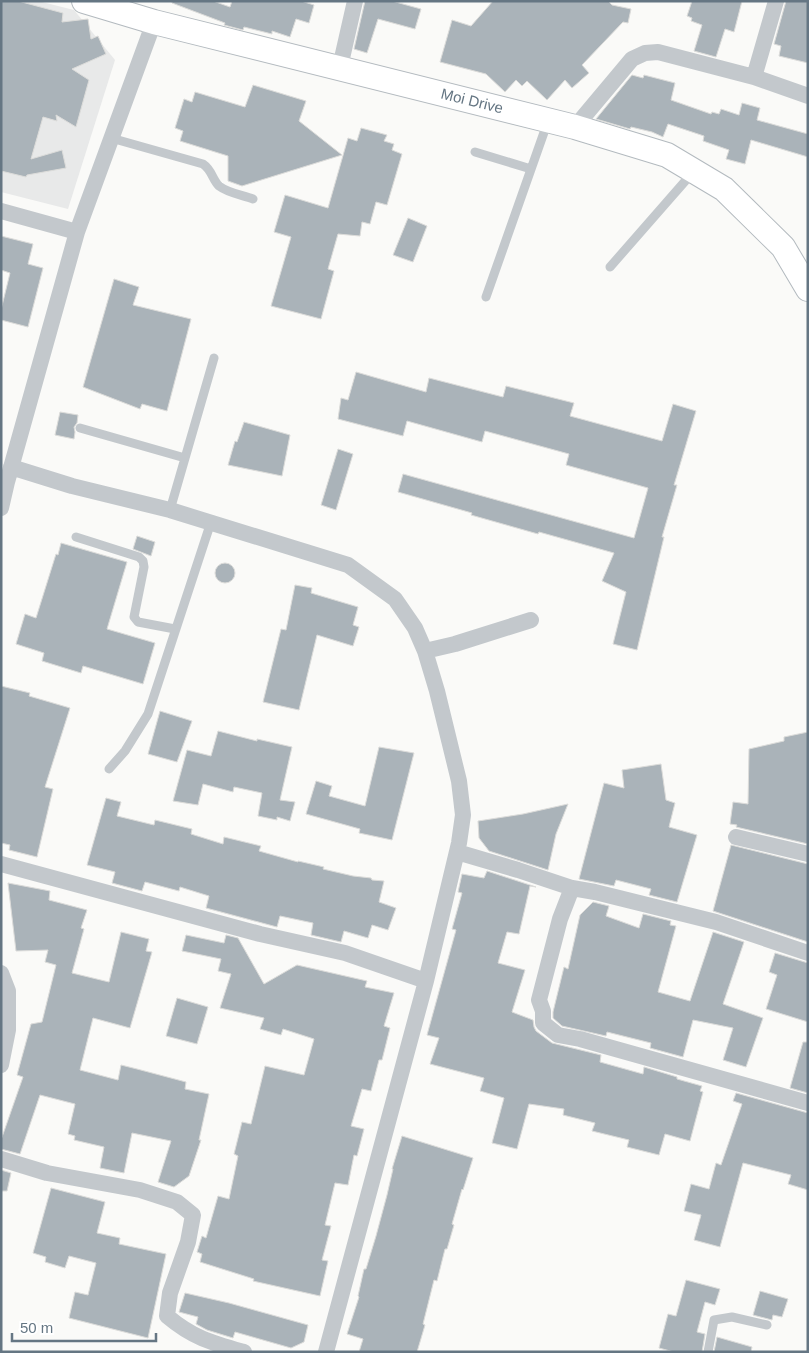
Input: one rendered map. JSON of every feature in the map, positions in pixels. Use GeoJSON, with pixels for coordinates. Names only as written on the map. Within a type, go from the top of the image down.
{"type":"FeatureCollection","features":[{"type":"Feature","properties":{"kind":"street","name":"Moi Drive"},"geometry":{"type":"LineString","coordinates":[[84,1],[154,22],[575,127],[667,155],[724,189],[783,247],[808,289]]}},
{"type":"Feature","properties":{"kind":"street"},"geometry":{"type":"LineString","coordinates":[[340,67],[355,1]]}},
{"type":"Feature","properties":{"kind":"street"},"geometry":{"type":"LineString","coordinates":[[754,77],[776,1]]}},
{"type":"Feature","properties":{"kind":"street"},"geometry":{"type":"LineString","coordinates":[[1,508],[6,477],[77,232],[154,22]]}},
{"type":"Feature","properties":{"kind":"street"},"geometry":{"type":"LineString","coordinates":[[575,127],[632,59],[645,53],[658,52],[754,77],[808,96]]}},
{"type":"Feature","properties":{"kind":"street"},"geometry":{"type":"LineString","coordinates":[[1,211],[77,232]]}},
{"type":"Feature","properties":{"kind":"street"},"geometry":{"type":"LineString","coordinates":[[6,477],[72,486],[170,510],[348,565],[395,599],[415,628],[425,651],[437,690],[459,781],[463,815],[426,981],[326,1352]]}},
{"type":"Feature","properties":{"kind":"street"},"geometry":{"type":"LineString","coordinates":[[425,651],[455,644],[531,620]]}},
{"type":"Feature","properties":{"kind":"street"},"geometry":{"type":"LineString","coordinates":[[736,837],[808,854]]}},
{"type":"Feature","properties":{"kind":"street"},"geometry":{"type":"LineString","coordinates":[[456,852],[572,888],[716,922],[808,953]]}},
{"type":"Feature","properties":{"kind":"street"},"geometry":{"type":"LineString","coordinates":[[1,864],[260,934],[345,953],[426,981]]}},
{"type":"Feature","properties":{"kind":"street"},"geometry":{"type":"LineString","coordinates":[[572,888],[560,919],[539,1000],[543,1011],[543,1023],[558,1035],[589,1041],[808,1103]]}},
{"type":"Feature","properties":{"kind":"street"},"geometry":{"type":"LineString","coordinates":[[1,973],[8,991],[8,1030],[1,1065]]}},
{"type":"Feature","properties":{"kind":"street"},"geometry":{"type":"LineString","coordinates":[[1,1159],[47,1173],[140,1190],[177,1202],[193,1215],[188,1242],[170,1293],[167,1316],[180,1327],[205,1341],[244,1352]]}},
{"type":"Feature","properties":{"kind":"lane"},"geometry":{"type":"LineString","coordinates":[[486,297],[548,120]]}},
{"type":"Feature","properties":{"kind":"lane"},"geometry":{"type":"LineString","coordinates":[[111,138],[202,164],[211,171],[220,186],[253,199]]}},
{"type":"Feature","properties":{"kind":"lane"},"geometry":{"type":"LineString","coordinates":[[475,152],[531,169]]}},
{"type":"Feature","properties":{"kind":"lane"},"geometry":{"type":"LineString","coordinates":[[610,267],[694,171]]}},
{"type":"Feature","properties":{"kind":"lane"},"geometry":{"type":"LineString","coordinates":[[170,510],[214,358]]}},
{"type":"Feature","properties":{"kind":"lane"},"geometry":{"type":"LineString","coordinates":[[80,428],[185,458]]}},
{"type":"Feature","properties":{"kind":"lane"},"geometry":{"type":"LineString","coordinates":[[109,768],[126,751],[148,714],[211,522]]}},
{"type":"Feature","properties":{"kind":"lane"},"geometry":{"type":"LineString","coordinates":[[76,537],[139,557],[143,561],[144,567],[134,617],[138,622],[175,629]]}},
{"type":"Feature","properties":{"kind":"lane"},"geometry":{"type":"LineString","coordinates":[[708,1352],[714,1320],[732,1317],[767,1324]]}},
{"type":"Feature","properties":{"kind":"shaded area"},"geometry":{"type":"Polygon","coordinates":[[[1,1],[38,1],[74,10],[115,60],[68,209],[1,192],[1,1]]]}},
{"type":"Feature","properties":{"kind":"building"},"geometry":{"type":"Polygon","coordinates":[[[1,1],[18,1],[63,13],[62,22],[88,19],[91,39],[98,36],[106,54],[72,69],[89,80],[76,127],[56,115],[57,121],[43,117],[31,159],[62,150],[66,168],[27,175],[26,177],[1,171],[1,1]]]}},
{"type":"Feature","properties":{"kind":"building"},"geometry":{"type":"Polygon","coordinates":[[[172,1],[213,1],[230,7],[232,1],[301,1],[314,5],[309,23],[296,19],[290,37],[272,31],[272,34],[244,27],[243,30],[224,25],[225,23],[172,3],[172,1]]]}},
{"type":"Feature","properties":{"kind":"building"},"geometry":{"type":"Polygon","coordinates":[[[365,1],[392,1],[421,9],[415,29],[378,19],[367,53],[354,49],[365,1]]]}},
{"type":"Feature","properties":{"kind":"building"},"geometry":{"type":"Polygon","coordinates":[[[493,1],[608,1],[612,5],[631,9],[628,23],[623,22],[582,65],[589,73],[572,88],[565,80],[547,100],[527,81],[522,86],[516,80],[505,92],[486,74],[440,62],[452,20],[471,26],[493,1]]]}},
{"type":"Feature","properties":{"kind":"building"},"geometry":{"type":"Polygon","coordinates":[[[692,1],[742,1],[734,32],[725,29],[716,57],[694,51],[702,25],[691,21],[692,18],[687,16],[692,1]]]}},
{"type":"Feature","properties":{"kind":"building"},"geometry":{"type":"Polygon","coordinates":[[[786,1],[808,1],[808,63],[779,56],[781,46],[774,44],[786,1]]]}},
{"type":"Feature","properties":{"kind":"building"},"geometry":{"type":"Polygon","coordinates":[[[632,75],[643,78],[644,75],[675,83],[671,100],[711,114],[712,112],[719,114],[721,109],[739,115],[742,103],[760,108],[757,120],[808,134],[808,157],[751,140],[745,164],[726,159],[729,150],[703,141],[704,136],[668,124],[663,137],[652,132],[631,127],[630,129],[596,119],[632,75]]]}},
{"type":"Feature","properties":{"kind":"building"},"geometry":{"type":"Polygon","coordinates":[[[253,85],[306,101],[299,121],[342,155],[242,186],[228,181],[228,156],[180,141],[183,131],[175,128],[184,99],[192,102],[195,92],[245,107],[253,85]]]}},
{"type":"Feature","properties":{"kind":"building"},"geometry":{"type":"Polygon","coordinates":[[[361,128],[387,135],[384,141],[394,144],[392,150],[402,154],[387,205],[376,202],[370,224],[362,222],[360,236],[338,234],[328,269],[334,271],[321,319],[271,306],[291,237],[274,232],[285,195],[328,208],[348,138],[357,141],[361,128]]]}},
{"type":"Feature","properties":{"kind":"building"},"geometry":{"type":"Polygon","coordinates":[[[408,218],[427,226],[413,262],[393,255],[408,218]]]}},
{"type":"Feature","properties":{"kind":"building"},"geometry":{"type":"Polygon","coordinates":[[[1,236],[33,244],[28,264],[43,268],[28,327],[1,320],[1,310],[10,273],[1,270],[1,236]]]}},
{"type":"Feature","properties":{"kind":"building"},"geometry":{"type":"Polygon","coordinates":[[[114,279],[139,287],[133,305],[191,319],[167,411],[142,404],[140,409],[83,387],[114,279]]]}},
{"type":"Feature","properties":{"kind":"building"},"geometry":{"type":"Polygon","coordinates":[[[356,372],[426,392],[429,378],[503,397],[506,386],[574,403],[570,416],[662,441],[673,404],[696,411],[674,485],[677,485],[662,537],[664,537],[637,650],[613,644],[626,592],[602,581],[614,553],[539,532],[538,534],[398,492],[403,474],[634,538],[648,488],[566,465],[569,454],[485,431],[482,442],[407,421],[403,436],[338,419],[341,398],[348,400],[356,372]]]}},
{"type":"Feature","properties":{"kind":"building"},"geometry":{"type":"Polygon","coordinates":[[[60,412],[78,415],[77,423],[74,427],[74,439],[55,435],[60,412]]]}},
{"type":"Feature","properties":{"kind":"building"},"geometry":{"type":"Polygon","coordinates":[[[244,422],[290,435],[282,476],[228,465],[235,441],[237,442],[244,422]]]}},
{"type":"Feature","properties":{"kind":"building"},"geometry":{"type":"Polygon","coordinates":[[[338,449],[353,454],[336,510],[321,505],[338,449]]]}},
{"type":"Feature","properties":{"kind":"building"},"geometry":{"type":"Polygon","coordinates":[[[137,536],[155,542],[151,556],[133,549],[137,536]]]}},
{"type":"Feature","properties":{"kind":"building"},"geometry":{"type":"Polygon","coordinates":[[[61,543],[127,562],[107,629],[155,643],[143,684],[83,666],[81,673],[42,661],[44,653],[16,644],[25,614],[36,618],[61,543]]]}},
{"type":"Feature","properties":{"kind":"building"},"geometry":{"type":"Polygon","coordinates":[[[225,563],[232,566],[235,573],[232,580],[225,583],[218,580],[215,573],[218,566],[225,563]]]}},
{"type":"Feature","properties":{"kind":"building"},"geometry":{"type":"Polygon","coordinates":[[[295,585],[312,588],[311,593],[358,607],[353,625],[359,627],[353,646],[317,635],[299,710],[263,702],[281,629],[286,630],[295,585]]]}},
{"type":"Feature","properties":{"kind":"building"},"geometry":{"type":"Polygon","coordinates":[[[1,686],[30,693],[29,696],[70,708],[45,787],[53,789],[37,857],[9,850],[10,845],[1,843],[1,686]]]}},
{"type":"Feature","properties":{"kind":"building"},"geometry":{"type":"Polygon","coordinates":[[[160,711],[192,721],[177,762],[148,754],[160,711]]]}},
{"type":"Feature","properties":{"kind":"building"},"geometry":{"type":"Polygon","coordinates":[[[218,731],[257,741],[257,739],[292,747],[280,800],[295,802],[290,821],[277,817],[277,820],[258,816],[262,793],[234,787],[233,792],[203,784],[198,805],[173,801],[187,750],[211,756],[218,731]]]}},
{"type":"Feature","properties":{"kind":"building"},"geometry":{"type":"Polygon","coordinates":[[[808,732],[808,844],[730,824],[733,802],[748,804],[749,749],[784,741],[784,737],[808,732]]]}},
{"type":"Feature","properties":{"kind":"building"},"geometry":{"type":"Polygon","coordinates":[[[379,747],[414,753],[392,840],[359,833],[360,829],[306,814],[316,781],[332,786],[329,796],[365,806],[379,747]]]}},
{"type":"Feature","properties":{"kind":"building"},"geometry":{"type":"Polygon","coordinates":[[[661,764],[666,800],[675,803],[669,827],[697,835],[677,902],[649,895],[651,889],[616,880],[614,886],[579,879],[604,783],[624,788],[622,770],[661,764]]]}},
{"type":"Feature","properties":{"kind":"building"},"geometry":{"type":"Polygon","coordinates":[[[106,798],[121,802],[117,816],[154,825],[155,820],[192,829],[191,834],[223,844],[224,837],[261,846],[259,851],[324,867],[323,869],[384,881],[379,902],[396,908],[388,930],[372,925],[368,938],[344,931],[341,942],[311,935],[313,923],[280,916],[277,927],[206,908],[209,896],[180,887],[179,891],[145,882],[142,891],[112,883],[115,872],[87,865],[106,798]]]}},
{"type":"Feature","properties":{"kind":"building"},"geometry":{"type":"Polygon","coordinates":[[[568,804],[556,834],[548,870],[489,851],[479,838],[478,821],[568,804]]]}},
{"type":"Feature","properties":{"kind":"building"},"geometry":{"type":"Polygon","coordinates":[[[731,845],[808,864],[808,942],[713,911],[731,845]]]}},
{"type":"Feature","properties":{"kind":"building"},"geometry":{"type":"Polygon","coordinates":[[[487,871],[536,887],[530,886],[519,934],[507,932],[498,963],[525,970],[512,1012],[533,1020],[536,1031],[552,1043],[601,1055],[600,1062],[643,1074],[644,1067],[702,1086],[700,1091],[703,1092],[690,1141],[665,1134],[659,1155],[627,1147],[629,1140],[592,1131],[595,1123],[563,1115],[564,1109],[529,1104],[517,1149],[492,1143],[504,1098],[480,1091],[484,1078],[430,1064],[439,1038],[427,1035],[456,930],[452,929],[462,893],[458,892],[462,874],[484,878],[487,871]]]}},
{"type":"Feature","properties":{"kind":"building"},"geometry":{"type":"Polygon","coordinates":[[[8,883],[50,891],[49,900],[87,910],[81,928],[84,929],[72,973],[109,982],[121,932],[149,939],[146,951],[152,952],[130,1028],[93,1018],[80,1070],[118,1080],[121,1065],[186,1082],[185,1089],[209,1094],[199,1140],[201,1140],[189,1176],[174,1187],[158,1182],[171,1141],[132,1133],[124,1173],[100,1168],[104,1147],[74,1140],[75,1136],[68,1134],[75,1104],[40,1095],[20,1154],[1,1149],[1,1140],[23,1077],[17,1075],[31,1024],[42,1022],[56,965],[45,962],[48,950],[16,951],[8,883]]]}},
{"type":"Feature","properties":{"kind":"building"},"geometry":{"type":"Polygon","coordinates":[[[593,902],[609,906],[606,916],[639,928],[643,914],[671,921],[670,925],[676,926],[658,992],[690,1001],[713,932],[744,942],[723,1004],[763,1018],[746,1067],[723,1060],[733,1028],[693,1020],[683,1057],[650,1048],[651,1043],[607,1032],[606,1036],[562,1026],[553,1018],[564,967],[568,969],[580,915],[593,902]]]}},
{"type":"Feature","properties":{"kind":"building"},"geometry":{"type":"Polygon","coordinates":[[[186,935],[224,943],[226,935],[238,938],[264,984],[297,965],[367,981],[365,987],[394,993],[384,1026],[390,1028],[382,1060],[379,1060],[371,1091],[362,1089],[351,1126],[364,1129],[357,1156],[354,1155],[348,1185],[335,1183],[325,1225],[331,1226],[322,1260],[328,1261],[320,1296],[253,1281],[254,1279],[200,1262],[202,1254],[197,1252],[202,1236],[206,1238],[218,1196],[229,1199],[238,1156],[234,1154],[242,1122],[251,1124],[265,1066],[304,1075],[314,1039],[283,1029],[281,1035],[260,1029],[264,1018],[220,1008],[231,974],[218,971],[221,959],[182,951],[186,935]]]}},
{"type":"Feature","properties":{"kind":"building"},"geometry":{"type":"Polygon","coordinates":[[[775,953],[808,963],[808,1022],[766,1009],[777,975],[769,972],[775,953]]]}},
{"type":"Feature","properties":{"kind":"building"},"geometry":{"type":"Polygon","coordinates":[[[177,998],[208,1007],[197,1044],[166,1036],[177,998]]]}},
{"type":"Feature","properties":{"kind":"building"},"geometry":{"type":"Polygon","coordinates":[[[803,1042],[808,1042],[808,1093],[790,1088],[803,1042]]]}},
{"type":"Feature","properties":{"kind":"building"},"geometry":{"type":"Polygon","coordinates":[[[736,1093],[808,1113],[808,1190],[788,1184],[791,1175],[743,1163],[720,1247],[694,1240],[701,1215],[684,1211],[691,1184],[709,1189],[716,1163],[721,1165],[742,1104],[733,1101],[736,1093]]]}},
{"type":"Feature","properties":{"kind":"building"},"geometry":{"type":"Polygon","coordinates":[[[402,1136],[473,1158],[462,1189],[452,1224],[454,1225],[447,1249],[445,1249],[437,1281],[434,1280],[423,1324],[425,1325],[417,1352],[359,1352],[363,1339],[347,1334],[359,1297],[364,1269],[366,1269],[376,1236],[402,1136]]]}},
{"type":"Feature","properties":{"kind":"building"},"geometry":{"type":"Polygon","coordinates":[[[1,1170],[11,1173],[7,1191],[1,1191],[1,1170]]]}},
{"type":"Feature","properties":{"kind":"building"},"geometry":{"type":"Polygon","coordinates":[[[51,1188],[105,1202],[97,1233],[120,1238],[119,1244],[166,1254],[148,1338],[69,1318],[75,1292],[88,1295],[96,1263],[69,1256],[65,1268],[45,1262],[46,1257],[33,1253],[51,1188]]]}},
{"type":"Feature","properties":{"kind":"building"},"geometry":{"type":"Polygon","coordinates":[[[686,1280],[720,1289],[715,1305],[705,1302],[697,1332],[705,1334],[702,1352],[674,1352],[659,1348],[668,1314],[676,1316],[686,1280]]]}},
{"type":"Feature","properties":{"kind":"building"},"geometry":{"type":"Polygon","coordinates":[[[760,1291],[788,1299],[782,1317],[773,1315],[772,1320],[753,1315],[760,1291]]]}},
{"type":"Feature","properties":{"kind":"building"},"geometry":{"type":"Polygon","coordinates":[[[185,1293],[308,1325],[304,1342],[291,1348],[235,1332],[233,1338],[207,1330],[196,1324],[198,1317],[179,1312],[185,1293]]]}},
{"type":"Feature","properties":{"kind":"building"},"geometry":{"type":"Polygon","coordinates":[[[717,1337],[752,1347],[751,1352],[714,1352],[717,1337]]]}}]}
